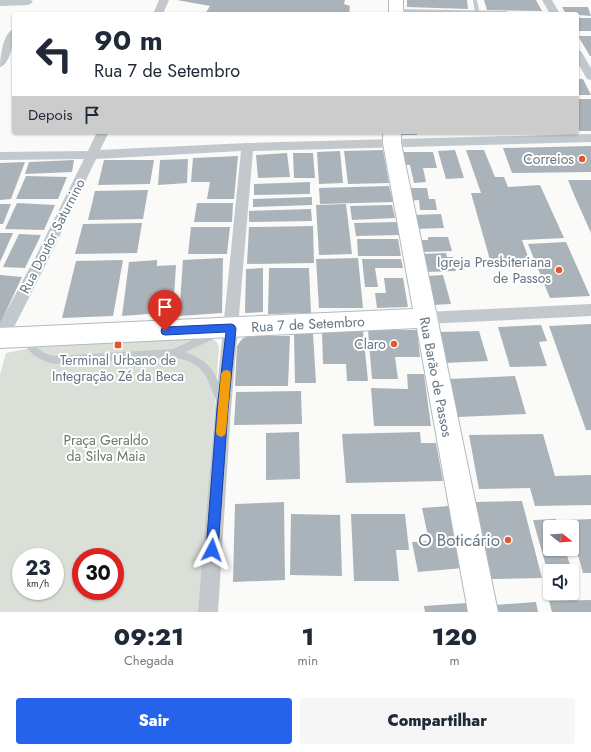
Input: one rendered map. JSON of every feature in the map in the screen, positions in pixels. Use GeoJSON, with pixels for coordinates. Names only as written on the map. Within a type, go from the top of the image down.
{"type":"FeatureCollection","features":[{"type":"Feature","properties":{"kind":"main road","name":"Rua Barão de Passos"},"geometry":{"type":"LineString","coordinates":[[392,137],[425,318],[483,612]]}},
{"type":"Feature","properties":{"kind":"main road","name":"Rua 7 de Setembro"},"geometry":{"type":"LineString","coordinates":[[0,338],[425,318]]}},
{"type":"Feature","properties":{"kind":"street"},"geometry":{"type":"LineString","coordinates":[[159,12],[164,0]]}},
{"type":"Feature","properties":{"kind":"street"},"geometry":{"type":"LineString","coordinates":[[547,0],[554,12]]}},
{"type":"Feature","properties":{"kind":"street"},"geometry":{"type":"LineString","coordinates":[[0,3],[28,1],[23,12]]}},
{"type":"Feature","properties":{"kind":"street"},"geometry":{"type":"LineString","coordinates":[[396,8],[462,12]]}},
{"type":"Feature","properties":{"kind":"street"},"geometry":{"type":"LineString","coordinates":[[1,59],[12,36]]}},
{"type":"Feature","properties":{"kind":"street"},"geometry":{"type":"LineString","coordinates":[[1,59],[12,56]]}},
{"type":"Feature","properties":{"kind":"street"},"geometry":{"type":"LineString","coordinates":[[581,67],[591,77]]}},
{"type":"Feature","properties":{"kind":"street","name":"Rua Doutor Saturnino"},"geometry":{"type":"LineString","coordinates":[[0,338],[44,254],[102,134]]}},
{"type":"Feature","properties":{"kind":"street"},"geometry":{"type":"LineString","coordinates":[[0,156],[92,155],[247,147],[392,137],[591,138]]}},
{"type":"Feature","properties":{"kind":"street"},"geometry":{"type":"LineString","coordinates":[[208,612],[229,328],[247,147]]}},
{"type":"Feature","properties":{"kind":"street"},"geometry":{"type":"LineString","coordinates":[[425,318],[591,310]]}},
{"type":"Feature","properties":{"kind":"lane"},"geometry":{"type":"LineString","coordinates":[[474,0],[478,12]]}},
{"type":"Feature","properties":{"kind":"lane"},"geometry":{"type":"LineString","coordinates":[[174,353],[229,328]]}},
{"type":"Feature","properties":{"kind":"lane"},"geometry":{"type":"LineString","coordinates":[[24,337],[32,351],[42,358],[55,360],[174,353],[191,356],[200,361],[209,371],[223,409]]}},
{"type":"Feature","properties":{"kind":"green space","name":"Praça Geraldo da Silva Maia"},"geometry":{"type":"Polygon","coordinates":[[[166,338],[211,338],[216,341],[219,346],[200,612],[0,612],[0,375],[6,353],[47,345],[166,338]]]}},
{"type":"Feature","properties":{"kind":"building"},"geometry":{"type":"Polygon","coordinates":[[[177,0],[345,0],[344,4],[350,6],[349,12],[206,12],[210,6],[177,0]]]}},
{"type":"Feature","properties":{"kind":"building"},"geometry":{"type":"Polygon","coordinates":[[[407,0],[467,0],[468,9],[407,7],[407,0]]]}},
{"type":"Feature","properties":{"kind":"building"},"geometry":{"type":"Polygon","coordinates":[[[484,0],[536,0],[542,11],[487,10],[484,0]]]}},
{"type":"Feature","properties":{"kind":"building"},"geometry":{"type":"Polygon","coordinates":[[[562,7],[588,7],[591,16],[579,15],[579,12],[565,12],[562,7]]]}},
{"type":"Feature","properties":{"kind":"building"},"geometry":{"type":"Polygon","coordinates":[[[579,18],[591,18],[591,31],[579,31],[579,18]]]}},
{"type":"Feature","properties":{"kind":"building"},"geometry":{"type":"Polygon","coordinates":[[[579,36],[591,36],[590,56],[579,38],[579,36]]]}},
{"type":"Feature","properties":{"kind":"building"},"geometry":{"type":"Polygon","coordinates":[[[579,79],[583,79],[591,95],[579,95],[579,79]]]}},
{"type":"Feature","properties":{"kind":"building"},"geometry":{"type":"Polygon","coordinates":[[[579,99],[591,99],[591,131],[580,131],[579,99]]]}},
{"type":"Feature","properties":{"kind":"building"},"geometry":{"type":"Polygon","coordinates":[[[399,134],[417,134],[417,135],[399,134]]]}},
{"type":"Feature","properties":{"kind":"building"},"geometry":{"type":"Polygon","coordinates":[[[591,146],[591,172],[512,173],[503,148],[591,146]]]}},
{"type":"Feature","properties":{"kind":"building"},"geometry":{"type":"Polygon","coordinates":[[[383,150],[389,183],[348,184],[344,151],[383,150]]]}},
{"type":"Feature","properties":{"kind":"building"},"geometry":{"type":"Polygon","coordinates":[[[455,150],[464,178],[446,179],[438,151],[455,150]]]}},
{"type":"Feature","properties":{"kind":"building"},"geometry":{"type":"Polygon","coordinates":[[[466,150],[484,150],[495,177],[504,177],[508,187],[540,185],[564,238],[522,240],[529,259],[490,260],[471,193],[481,193],[466,150]]]}},
{"type":"Feature","properties":{"kind":"building"},"geometry":{"type":"Polygon","coordinates":[[[340,151],[343,183],[319,184],[317,152],[340,151]]]}},
{"type":"Feature","properties":{"kind":"building"},"geometry":{"type":"Polygon","coordinates":[[[400,152],[433,152],[437,168],[423,168],[426,182],[414,183],[410,165],[403,165],[400,152]]]}},
{"type":"Feature","properties":{"kind":"building"},"geometry":{"type":"Polygon","coordinates":[[[287,153],[290,177],[258,178],[256,155],[287,153]]]}},
{"type":"Feature","properties":{"kind":"building"},"geometry":{"type":"Polygon","coordinates":[[[293,153],[313,153],[315,178],[294,178],[293,153]]]}},
{"type":"Feature","properties":{"kind":"building"},"geometry":{"type":"Polygon","coordinates":[[[238,156],[234,199],[207,199],[210,182],[191,182],[193,158],[238,156]]]}},
{"type":"Feature","properties":{"kind":"building"},"geometry":{"type":"Polygon","coordinates":[[[188,159],[187,183],[158,185],[160,160],[188,159]]]}},
{"type":"Feature","properties":{"kind":"building"},"geometry":{"type":"Polygon","coordinates":[[[74,160],[72,172],[25,174],[29,162],[74,160]]]}},
{"type":"Feature","properties":{"kind":"building"},"geometry":{"type":"Polygon","coordinates":[[[104,160],[154,160],[150,184],[98,185],[104,160]]]}},
{"type":"Feature","properties":{"kind":"building"},"geometry":{"type":"Polygon","coordinates":[[[25,162],[11,199],[0,200],[0,163],[25,162]]]}},
{"type":"Feature","properties":{"kind":"building"},"geometry":{"type":"Polygon","coordinates":[[[26,176],[67,177],[58,199],[16,199],[26,176]]]}},
{"type":"Feature","properties":{"kind":"building"},"geometry":{"type":"Polygon","coordinates":[[[568,180],[591,180],[591,233],[575,197],[568,180]]]}},
{"type":"Feature","properties":{"kind":"building"},"geometry":{"type":"Polygon","coordinates":[[[310,182],[310,194],[254,195],[254,184],[310,182]]]}},
{"type":"Feature","properties":{"kind":"building"},"geometry":{"type":"Polygon","coordinates":[[[389,186],[393,202],[320,204],[319,188],[389,186]]]}},
{"type":"Feature","properties":{"kind":"building"},"geometry":{"type":"Polygon","coordinates":[[[406,188],[427,188],[429,199],[435,199],[437,210],[420,210],[419,200],[408,201],[406,188]]]}},
{"type":"Feature","properties":{"kind":"building"},"geometry":{"type":"Polygon","coordinates":[[[148,190],[143,219],[88,220],[95,191],[148,190]]]}},
{"type":"Feature","properties":{"kind":"building"},"geometry":{"type":"Polygon","coordinates":[[[312,197],[312,205],[253,207],[253,199],[312,197]]]}},
{"type":"Feature","properties":{"kind":"building"},"geometry":{"type":"Polygon","coordinates":[[[17,203],[55,205],[44,230],[5,229],[17,203]]]}},
{"type":"Feature","properties":{"kind":"building"},"geometry":{"type":"Polygon","coordinates":[[[197,203],[233,203],[232,222],[194,222],[197,203]]]}},
{"type":"Feature","properties":{"kind":"building"},"geometry":{"type":"Polygon","coordinates":[[[0,204],[11,204],[3,224],[0,224],[0,204]]]}},
{"type":"Feature","properties":{"kind":"building"},"geometry":{"type":"Polygon","coordinates":[[[346,204],[352,254],[319,255],[316,205],[346,204]]]}},
{"type":"Feature","properties":{"kind":"building"},"geometry":{"type":"Polygon","coordinates":[[[392,205],[395,218],[352,220],[350,206],[392,205]]]}},
{"type":"Feature","properties":{"kind":"building"},"geometry":{"type":"Polygon","coordinates":[[[311,209],[312,221],[249,222],[249,211],[311,209]]]}},
{"type":"Feature","properties":{"kind":"building"},"geometry":{"type":"Polygon","coordinates":[[[441,214],[444,228],[416,229],[413,215],[441,214]]]}},
{"type":"Feature","properties":{"kind":"building"},"geometry":{"type":"Polygon","coordinates":[[[397,222],[399,235],[356,236],[354,223],[397,222]]]}},
{"type":"Feature","properties":{"kind":"building"},"geometry":{"type":"Polygon","coordinates":[[[142,223],[137,253],[75,254],[83,224],[142,223]]]}},
{"type":"Feature","properties":{"kind":"building"},"geometry":{"type":"Polygon","coordinates":[[[313,226],[314,263],[247,264],[249,227],[313,226]]]}},
{"type":"Feature","properties":{"kind":"building"},"geometry":{"type":"Polygon","coordinates":[[[191,227],[230,227],[227,254],[188,254],[191,227]]]}},
{"type":"Feature","properties":{"kind":"building"},"geometry":{"type":"Polygon","coordinates":[[[0,233],[13,233],[0,262],[0,233]]]}},
{"type":"Feature","properties":{"kind":"building"},"geometry":{"type":"Polygon","coordinates":[[[19,234],[41,235],[25,268],[3,267],[19,234]]]}},
{"type":"Feature","properties":{"kind":"building"},"geometry":{"type":"Polygon","coordinates":[[[428,237],[448,237],[452,251],[423,252],[420,240],[428,240],[428,237]]]}},
{"type":"Feature","properties":{"kind":"building"},"geometry":{"type":"Polygon","coordinates":[[[357,239],[398,239],[401,256],[358,256],[357,239]]]}},
{"type":"Feature","properties":{"kind":"building","name":"Igreja Presbiteriana de Passos"},"geometry":{"type":"Polygon","coordinates":[[[566,242],[590,296],[550,298],[528,244],[566,242]]]}},
{"type":"Feature","properties":{"kind":"building"},"geometry":{"type":"Polygon","coordinates":[[[446,253],[447,257],[453,257],[456,271],[425,272],[421,254],[446,253]]]}},
{"type":"Feature","properties":{"kind":"building"},"geometry":{"type":"Polygon","coordinates":[[[223,258],[222,313],[179,316],[183,260],[223,258]]]}},
{"type":"Feature","properties":{"kind":"building"},"geometry":{"type":"Polygon","coordinates":[[[358,258],[363,308],[319,308],[316,259],[358,258]]]}},
{"type":"Feature","properties":{"kind":"building"},"geometry":{"type":"Polygon","coordinates":[[[362,259],[401,259],[403,268],[375,268],[378,287],[365,287],[362,259]]]}},
{"type":"Feature","properties":{"kind":"building"},"geometry":{"type":"Polygon","coordinates":[[[123,260],[113,316],[62,318],[76,261],[123,260]]]}},
{"type":"Feature","properties":{"kind":"building"},"geometry":{"type":"Polygon","coordinates":[[[157,260],[157,266],[176,265],[173,312],[122,316],[129,262],[157,260]]]}},
{"type":"Feature","properties":{"kind":"building"},"geometry":{"type":"Polygon","coordinates":[[[263,268],[263,312],[245,313],[246,269],[263,268]]]}},
{"type":"Feature","properties":{"kind":"building"},"geometry":{"type":"Polygon","coordinates":[[[269,268],[309,268],[311,313],[268,314],[269,268]]]}},
{"type":"Feature","properties":{"kind":"building"},"geometry":{"type":"Polygon","coordinates":[[[0,275],[22,277],[0,324],[0,275]]]}},
{"type":"Feature","properties":{"kind":"building"},"geometry":{"type":"Polygon","coordinates":[[[443,275],[451,304],[433,305],[426,276],[443,275]]]}},
{"type":"Feature","properties":{"kind":"building"},"geometry":{"type":"Polygon","coordinates":[[[384,278],[403,278],[408,307],[377,308],[375,293],[386,293],[384,278]]]}},
{"type":"Feature","properties":{"kind":"building"},"geometry":{"type":"Polygon","coordinates":[[[591,324],[591,430],[586,430],[549,326],[591,324]]]}},
{"type":"Feature","properties":{"kind":"building"},"geometry":{"type":"Polygon","coordinates":[[[541,325],[547,341],[539,342],[547,366],[510,367],[498,327],[541,325]]]}},
{"type":"Feature","properties":{"kind":"building","name":"Claro"},"geometry":{"type":"Polygon","coordinates":[[[368,330],[417,330],[420,357],[395,357],[398,379],[372,379],[368,330]]]}},
{"type":"Feature","properties":{"kind":"building"},"geometry":{"type":"Polygon","coordinates":[[[363,331],[368,381],[347,381],[346,364],[323,364],[322,332],[363,331]]]}},
{"type":"Feature","properties":{"kind":"building"},"geometry":{"type":"Polygon","coordinates":[[[479,331],[488,361],[445,363],[439,332],[479,331]]]}},
{"type":"Feature","properties":{"kind":"building"},"geometry":{"type":"Polygon","coordinates":[[[294,334],[313,334],[316,383],[295,383],[294,334]]]}},
{"type":"Feature","properties":{"kind":"building"},"geometry":{"type":"Polygon","coordinates":[[[248,336],[290,336],[288,386],[235,386],[237,346],[242,339],[248,336]]]}},
{"type":"Feature","properties":{"kind":"building"},"geometry":{"type":"Polygon","coordinates":[[[407,374],[424,374],[431,426],[374,426],[371,388],[408,389],[407,374]]]}},
{"type":"Feature","properties":{"kind":"building"},"geometry":{"type":"Polygon","coordinates":[[[515,376],[526,414],[458,417],[449,379],[515,376]]]}},
{"type":"Feature","properties":{"kind":"building"},"geometry":{"type":"Polygon","coordinates":[[[301,391],[302,424],[234,425],[236,392],[301,391]]]}},
{"type":"Feature","properties":{"kind":"building"},"geometry":{"type":"Polygon","coordinates":[[[299,432],[300,479],[266,480],[266,433],[299,432]]]}},
{"type":"Feature","properties":{"kind":"building"},"geometry":{"type":"Polygon","coordinates":[[[420,432],[421,443],[436,443],[443,481],[346,483],[342,434],[420,432]]]}},
{"type":"Feature","properties":{"kind":"building"},"geometry":{"type":"Polygon","coordinates":[[[543,434],[555,476],[591,475],[591,505],[535,506],[530,488],[479,489],[469,435],[543,434]]]}},
{"type":"Feature","properties":{"kind":"building","name":"O Boticário"},"geometry":{"type":"Polygon","coordinates":[[[522,501],[542,578],[491,579],[475,502],[522,501]]]}},
{"type":"Feature","properties":{"kind":"building"},"geometry":{"type":"Polygon","coordinates":[[[284,502],[285,580],[233,582],[235,504],[284,502]]]}},
{"type":"Feature","properties":{"kind":"building"},"geometry":{"type":"Polygon","coordinates":[[[449,506],[463,568],[418,572],[412,542],[429,541],[422,508],[449,506]]]}},
{"type":"Feature","properties":{"kind":"building"},"geometry":{"type":"Polygon","coordinates":[[[291,514],[340,515],[342,576],[290,575],[291,514]]]}},
{"type":"Feature","properties":{"kind":"building"},"geometry":{"type":"Polygon","coordinates":[[[351,514],[405,514],[409,550],[396,550],[399,581],[354,581],[351,514]]]}},
{"type":"Feature","properties":{"kind":"building"},"geometry":{"type":"Polygon","coordinates":[[[556,519],[556,520],[543,520],[543,555],[533,520],[556,519]]]}},
{"type":"Feature","properties":{"kind":"building"},"geometry":{"type":"Polygon","coordinates":[[[591,519],[591,573],[583,573],[578,556],[579,520],[568,520],[591,519]]]}},
{"type":"Feature","properties":{"kind":"building"},"geometry":{"type":"Polygon","coordinates":[[[543,556],[567,556],[570,564],[545,564],[543,556]]]}},
{"type":"Feature","properties":{"kind":"building"},"geometry":{"type":"Polygon","coordinates":[[[591,600],[591,612],[552,612],[549,601],[591,600]]]}},
{"type":"Feature","properties":{"kind":"building"},"geometry":{"type":"Polygon","coordinates":[[[536,602],[538,612],[495,612],[493,605],[536,602]]]}},
{"type":"Feature","properties":{"kind":"building"},"geometry":{"type":"Polygon","coordinates":[[[467,603],[469,612],[425,612],[424,606],[467,603]]]}},
{"type":"Feature","properties":{"kind":"slow traffic"},"geometry":{"type":"LineString","coordinates":[[221,432],[226,374]]}},
{"type":"Feature","properties":{"kind":"place","name":"Correios"},"geometry":{"type":"Point","coordinates":[582,159]}},
{"type":"Feature","properties":{"kind":"place","name":"Igreja Presbiteriana de Passos"},"geometry":{"type":"Point","coordinates":[559,270]}},
{"type":"Feature","properties":{"kind":"place","name":"Claro"},"geometry":{"type":"Point","coordinates":[394,344]}},
{"type":"Feature","properties":{"kind":"place","name":"Terminal Urbano de Integração Zé da Beca"},"geometry":{"type":"Point","coordinates":[118,345]}},
{"type":"Feature","properties":{"kind":"place","name":"O Boticário"},"geometry":{"type":"Point","coordinates":[508,540]}},
{"type":"Feature","properties":{"kind":"route"},"geometry":{"type":"LineString","coordinates":[[165,331],[231,328],[212,550]]}}]}
